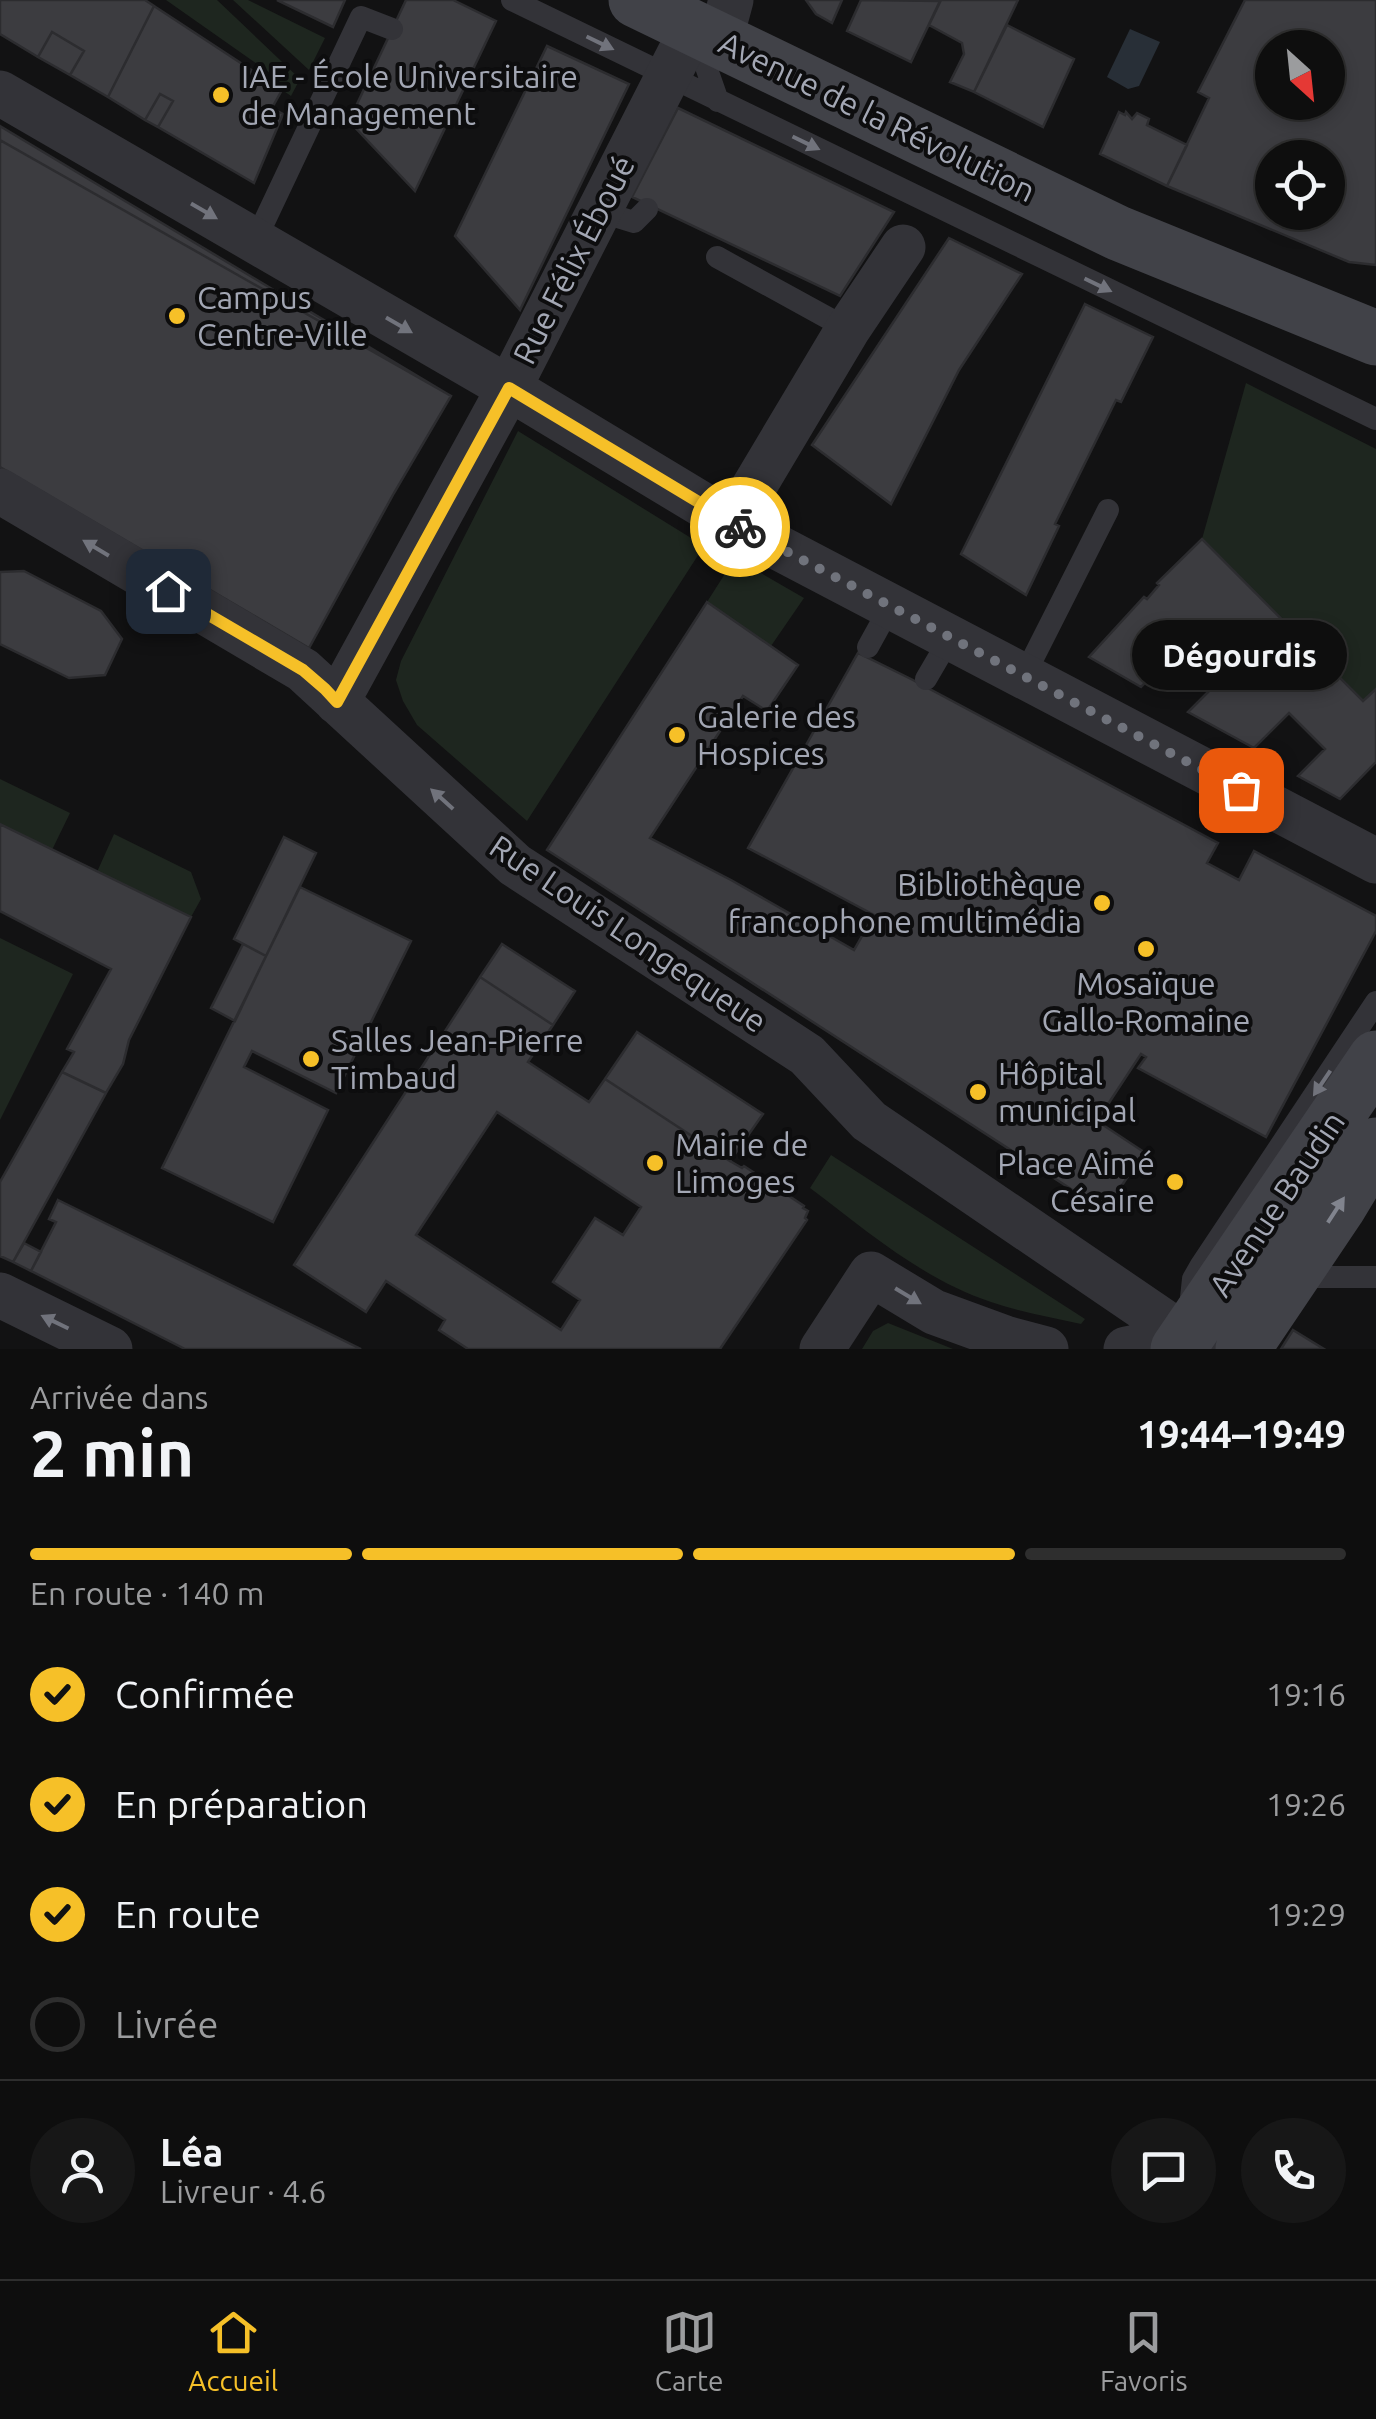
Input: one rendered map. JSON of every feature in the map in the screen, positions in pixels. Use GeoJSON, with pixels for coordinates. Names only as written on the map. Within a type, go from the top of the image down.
{"type":"FeatureCollection","features":[{"type":"Feature","properties":{"kind":"main road","name":"Avenue de la Révolution"},"geometry":{"type":"LineString","coordinates":[[636,0],[714,23],[1118,233],[1376,338]]}},
{"type":"Feature","properties":{"kind":"main road","name":"Avenue Baudin"},"geometry":{"type":"LineString","coordinates":[[1189,1345],[1376,1058]]}},
{"type":"Feature","properties":{"kind":"main road","name":"Avenue Baudin"},"geometry":{"type":"LineString","coordinates":[[1243,1349],[1376,1145]]}},
{"type":"Feature","properties":{"kind":"street","name":"Rue Félix Éboué"},"geometry":{"type":"LineString","coordinates":[[337,702],[509,388],[666,76],[714,23]]}},
{"type":"Feature","properties":{"kind":"street"},"geometry":{"type":"LineString","coordinates":[[0,93],[733,522],[1376,861]]}},
{"type":"Feature","properties":{"kind":"street"},"geometry":{"type":"LineString","coordinates":[[733,522],[848,329],[903,247]]}},
{"type":"Feature","properties":{"kind":"street","name":"Rue Louis Longequeue"},"geometry":{"type":"LineString","coordinates":[[0,491],[303,670],[515,865],[807,1055],[854,1117],[1189,1345]]}},
{"type":"Feature","properties":{"kind":"street"},"geometry":{"type":"LineString","coordinates":[[822,1349],[871,1274],[934,1312],[1046,1349]]}},
{"type":"Feature","properties":{"kind":"street"},"geometry":{"type":"LineString","coordinates":[[0,1295],[110,1349]]}},
{"type":"Feature","properties":{"kind":"street"},"geometry":{"type":"LineString","coordinates":[[1126,1349],[1189,1345]]}},
{"type":"Feature","properties":{"kind":"lane"},"geometry":{"type":"LineString","coordinates":[[512,0],[1376,419]]}},
{"type":"Feature","properties":{"kind":"lane"},"geometry":{"type":"LineString","coordinates":[[254,240],[361,17],[392,29]]}},
{"type":"Feature","properties":{"kind":"lane"},"geometry":{"type":"LineString","coordinates":[[714,23],[718,101]]}},
{"type":"Feature","properties":{"kind":"lane"},"geometry":{"type":"LineString","coordinates":[[598,211],[634,222],[647,210]]}},
{"type":"Feature","properties":{"kind":"lane"},"geometry":{"type":"LineString","coordinates":[[717,258],[848,329]]}},
{"type":"Feature","properties":{"kind":"lane"},"geometry":{"type":"LineString","coordinates":[[1024,676],[1108,510]]}},
{"type":"Feature","properties":{"kind":"lane"},"geometry":{"type":"LineString","coordinates":[[868,647],[890,607]]}},
{"type":"Feature","properties":{"kind":"lane"},"geometry":{"type":"LineString","coordinates":[[926,679],[950,638]]}},
{"type":"Feature","properties":{"kind":"lane"},"geometry":{"type":"LineString","coordinates":[[1189,1345],[1193,1280],[1376,1002]]}},
{"type":"Feature","properties":{"kind":"lane"},"geometry":{"type":"LineString","coordinates":[[1291,1278],[1376,1278]]}},
{"type":"Feature","properties":{"kind":"shaded area"},"geometry":{"type":"Polygon","coordinates":[[[166,0],[217,0],[300,79],[291,96],[266,79],[270,73],[166,0]]]}},
{"type":"Feature","properties":{"kind":"shaded area"},"geometry":{"type":"Polygon","coordinates":[[[233,0],[248,0],[325,38],[309,70],[233,0]]]}},
{"type":"Feature","properties":{"kind":"shaded area"},"geometry":{"type":"Polygon","coordinates":[[[1130,29],[1160,42],[1139,86],[1128,89],[1107,77],[1130,29]]]}},
{"type":"Feature","properties":{"kind":"shaded area"},"geometry":{"type":"Polygon","coordinates":[[[1246,383],[1376,449],[1376,689],[1363,701],[1202,539],[1246,383]]]}},
{"type":"Feature","properties":{"kind":"shaded area"},"geometry":{"type":"Polygon","coordinates":[[[518,431],[704,546],[527,821],[417,725],[396,680],[401,661],[518,431]]]}},
{"type":"Feature","properties":{"kind":"shaded area"},"geometry":{"type":"Polygon","coordinates":[[[735,558],[804,598],[771,646],[707,602],[735,558]]]}},
{"type":"Feature","properties":{"kind":"shaded area"},"geometry":{"type":"Polygon","coordinates":[[[0,779],[70,813],[52,850],[0,824],[0,779]]]}},
{"type":"Feature","properties":{"kind":"shaded area"},"geometry":{"type":"Polygon","coordinates":[[[114,834],[191,872],[201,899],[191,917],[97,872],[114,834]]]}},
{"type":"Feature","properties":{"kind":"shaded area"},"geometry":{"type":"Polygon","coordinates":[[[0,938],[73,974],[0,1120],[0,938]]]}},
{"type":"Feature","properties":{"kind":"shaded area"},"geometry":{"type":"Polygon","coordinates":[[[831,1155],[1085,1319],[1081,1324],[1002,1306],[918,1267],[810,1188],[831,1155]]]}},
{"type":"Feature","properties":{"kind":"shaded area"},"geometry":{"type":"Polygon","coordinates":[[[888,1323],[953,1349],[862,1349],[873,1331],[888,1323]]]}},
{"type":"Feature","properties":{"kind":"building"},"geometry":{"type":"Polygon","coordinates":[[[0,0],[145,0],[154,6],[108,97],[70,75],[84,51],[52,32],[38,57],[0,34],[0,0]]]}},
{"type":"Feature","properties":{"kind":"building"},"geometry":{"type":"Polygon","coordinates":[[[277,0],[345,0],[333,27],[277,0]]]}},
{"type":"Feature","properties":{"kind":"building"},"geometry":{"type":"Polygon","coordinates":[[[406,0],[453,0],[496,21],[415,191],[349,121],[406,0]]]}},
{"type":"Feature","properties":{"kind":"building"},"geometry":{"type":"Polygon","coordinates":[[[806,0],[842,0],[832,23],[816,14],[806,0]]]}},
{"type":"Feature","properties":{"kind":"building"},"geometry":{"type":"Polygon","coordinates":[[[861,0],[940,1],[911,62],[847,31],[861,0]]]}},
{"type":"Feature","properties":{"kind":"building"},"geometry":{"type":"Polygon","coordinates":[[[941,0],[1018,0],[974,92],[950,82],[964,54],[962,43],[929,25],[941,0]]]}},
{"type":"Feature","properties":{"kind":"building"},"geometry":{"type":"Polygon","coordinates":[[[1245,0],[1376,0],[1376,265],[1349,262],[1272,230],[1345,230],[1345,140],[1255,140],[1255,223],[1167,186],[1209,98],[1198,92],[1245,0]]]}},
{"type":"Feature","properties":{"kind":"building","name":"IAE - École Universitaire de Management"},"geometry":{"type":"Polygon","coordinates":[[[154,6],[282,90],[272,108],[283,114],[254,183],[158,127],[173,101],[160,94],[145,120],[108,97],[154,6]]]}},
{"type":"Feature","properties":{"kind":"building"},"geometry":{"type":"Polygon","coordinates":[[[1007,25],[1074,59],[1043,127],[974,92],[1007,25]]]}},
{"type":"Feature","properties":{"kind":"building"},"geometry":{"type":"Polygon","coordinates":[[[52,32],[84,51],[70,75],[38,57],[52,32]]]}},
{"type":"Feature","properties":{"kind":"building"},"geometry":{"type":"Polygon","coordinates":[[[547,46],[629,84],[520,310],[455,236],[547,46]]]}},
{"type":"Feature","properties":{"kind":"building"},"geometry":{"type":"Polygon","coordinates":[[[160,94],[173,101],[158,127],[145,120],[160,94]]]}},
{"type":"Feature","properties":{"kind":"building"},"geometry":{"type":"Polygon","coordinates":[[[678,108],[894,212],[840,296],[632,197],[678,108]]]}},
{"type":"Feature","properties":{"kind":"building"},"geometry":{"type":"Polygon","coordinates":[[[1119,112],[1126,112],[1132,119],[1137,113],[1149,119],[1147,125],[1187,145],[1167,186],[1100,154],[1119,112]]]}},
{"type":"Feature","properties":{"kind":"building"},"geometry":{"type":"Polygon","coordinates":[[[0,126],[110,192],[451,396],[0,140],[0,126]]]}},
{"type":"Feature","properties":{"kind":"building","name":"Campus Centre-Ville"},"geometry":{"type":"Polygon","coordinates":[[[0,140],[451,396],[309,648],[0,467],[0,140]]]}},
{"type":"Feature","properties":{"kind":"building"},"geometry":{"type":"Polygon","coordinates":[[[949,238],[1022,274],[959,370],[891,504],[812,445],[949,238]]]}},
{"type":"Feature","properties":{"kind":"building"},"geometry":{"type":"Polygon","coordinates":[[[1085,304],[1153,337],[1121,402],[1116,400],[1055,524],[1059,526],[1026,595],[961,554],[1085,304]]]}},
{"type":"Feature","properties":{"kind":"building"},"geometry":{"type":"Polygon","coordinates":[[[1202,539],[1363,701],[1376,689],[1376,762],[1340,799],[1298,776],[1325,749],[1289,713],[1254,748],[1188,712],[1233,667],[1215,658],[1222,647],[1201,626],[1141,687],[1089,657],[1202,539]]]}},
{"type":"Feature","properties":{"kind":"building"},"geometry":{"type":"Polygon","coordinates":[[[24,571],[101,611],[122,639],[105,675],[69,678],[0,644],[0,572],[24,571]]]}},
{"type":"Feature","properties":{"kind":"building","name":"Bibliothèque francophone multimédia"},"geometry":{"type":"Polygon","coordinates":[[[707,602],[798,665],[767,711],[743,696],[650,838],[854,950],[874,915],[748,848],[858,653],[1218,843],[1207,863],[1239,880],[1254,851],[1376,916],[1376,931],[1266,1137],[1138,1068],[1146,1057],[1141,1054],[1097,1121],[1144,1152],[1105,1211],[547,850],[707,602]]]}},
{"type":"Feature","properties":{"kind":"building"},"geometry":{"type":"Polygon","coordinates":[[[0,824],[191,917],[106,1093],[62,1072],[74,1052],[67,1049],[111,969],[0,911],[0,824]]]}},
{"type":"Feature","properties":{"kind":"building"},"geometry":{"type":"Polygon","coordinates":[[[284,837],[316,853],[266,956],[234,939],[284,837]]]}},
{"type":"Feature","properties":{"kind":"building","name":"Salles Jean-Pierre Timbaud"},"geometry":{"type":"Polygon","coordinates":[[[300,887],[411,941],[336,1093],[252,1051],[244,1067],[328,1110],[273,1222],[162,1168],[300,887]]]}},
{"type":"Feature","properties":{"kind":"building"},"geometry":{"type":"Polygon","coordinates":[[[243,944],[266,956],[235,1021],[211,1008],[243,944]]]}},
{"type":"Feature","properties":{"kind":"building"},"geometry":{"type":"Polygon","coordinates":[[[502,944],[575,991],[553,1025],[480,977],[502,944]]]}},
{"type":"Feature","properties":{"kind":"building","name":"Mairie de Limoges"},"geometry":{"type":"Polygon","coordinates":[[[480,977],[553,1025],[528,1062],[589,1102],[605,1079],[808,1211],[807,1220],[720,1349],[468,1349],[439,1330],[445,1320],[386,1281],[366,1312],[294,1265],[480,977]],[[497,1112],[416,1235],[561,1330],[580,1300],[553,1282],[595,1218],[623,1235],[641,1207],[497,1112]]]}},
{"type":"Feature","properties":{"kind":"building"},"geometry":{"type":"Polygon","coordinates":[[[637,1032],[763,1114],[730,1161],[605,1079],[637,1032]]]}},
{"type":"Feature","properties":{"kind":"building"},"geometry":{"type":"Polygon","coordinates":[[[62,1072],[106,1093],[13,1262],[0,1256],[0,1182],[62,1072]]]}},
{"type":"Feature","properties":{"kind":"building"},"geometry":{"type":"Polygon","coordinates":[[[58,1200],[361,1349],[185,1349],[31,1271],[56,1222],[49,1219],[58,1200]]]}},
{"type":"Feature","properties":{"kind":"building"},"geometry":{"type":"Polygon","coordinates":[[[24,1243],[41,1252],[31,1271],[13,1262],[24,1243]]]}},
{"type":"Feature","properties":{"kind":"building"},"geometry":{"type":"Polygon","coordinates":[[[1293,1330],[1324,1349],[1281,1349],[1293,1330]]]}},
{"type":"Feature","properties":{"kind":"way so far"},"geometry":{"type":"LineString","coordinates":[[740,527],[1241,790]]}},
{"type":"Feature","properties":{"kind":"place","name":"IAE - École Universitaire de Management"},"geometry":{"type":"Point","coordinates":[221,95]}},
{"type":"Feature","properties":{"kind":"place","name":"Campus Centre-Ville"},"geometry":{"type":"Point","coordinates":[177,316]}},
{"type":"Feature","properties":{"kind":"place","name":"Galerie des Hospices"},"geometry":{"type":"Point","coordinates":[677,735]}},
{"type":"Feature","properties":{"kind":"place","name":"Dégourdis"},"geometry":{"type":"Point","coordinates":[1241,790]}},
{"type":"Feature","properties":{"kind":"place","name":"Bibliothèque francophone multimédia"},"geometry":{"type":"Point","coordinates":[1102,903]}},
{"type":"Feature","properties":{"kind":"place","name":"Mosaïque Gallo-Romaine"},"geometry":{"type":"Point","coordinates":[1146,949]}},
{"type":"Feature","properties":{"kind":"place","name":"Salles Jean-Pierre Timbaud"},"geometry":{"type":"Point","coordinates":[311,1059]}},
{"type":"Feature","properties":{"kind":"place","name":"Hôpital municipal"},"geometry":{"type":"Point","coordinates":[978,1092]}},
{"type":"Feature","properties":{"kind":"place","name":"Mairie de Limoges"},"geometry":{"type":"Point","coordinates":[655,1163]}},
{"type":"Feature","properties":{"kind":"place","name":"Place Aimé Césaire"},"geometry":{"type":"Point","coordinates":[1175,1182]}},
{"type":"Feature","properties":{"kind":"route"},"geometry":{"type":"LineString","coordinates":[[168,591],[303,670],[337,702],[509,388],[740,527]]}}]}
